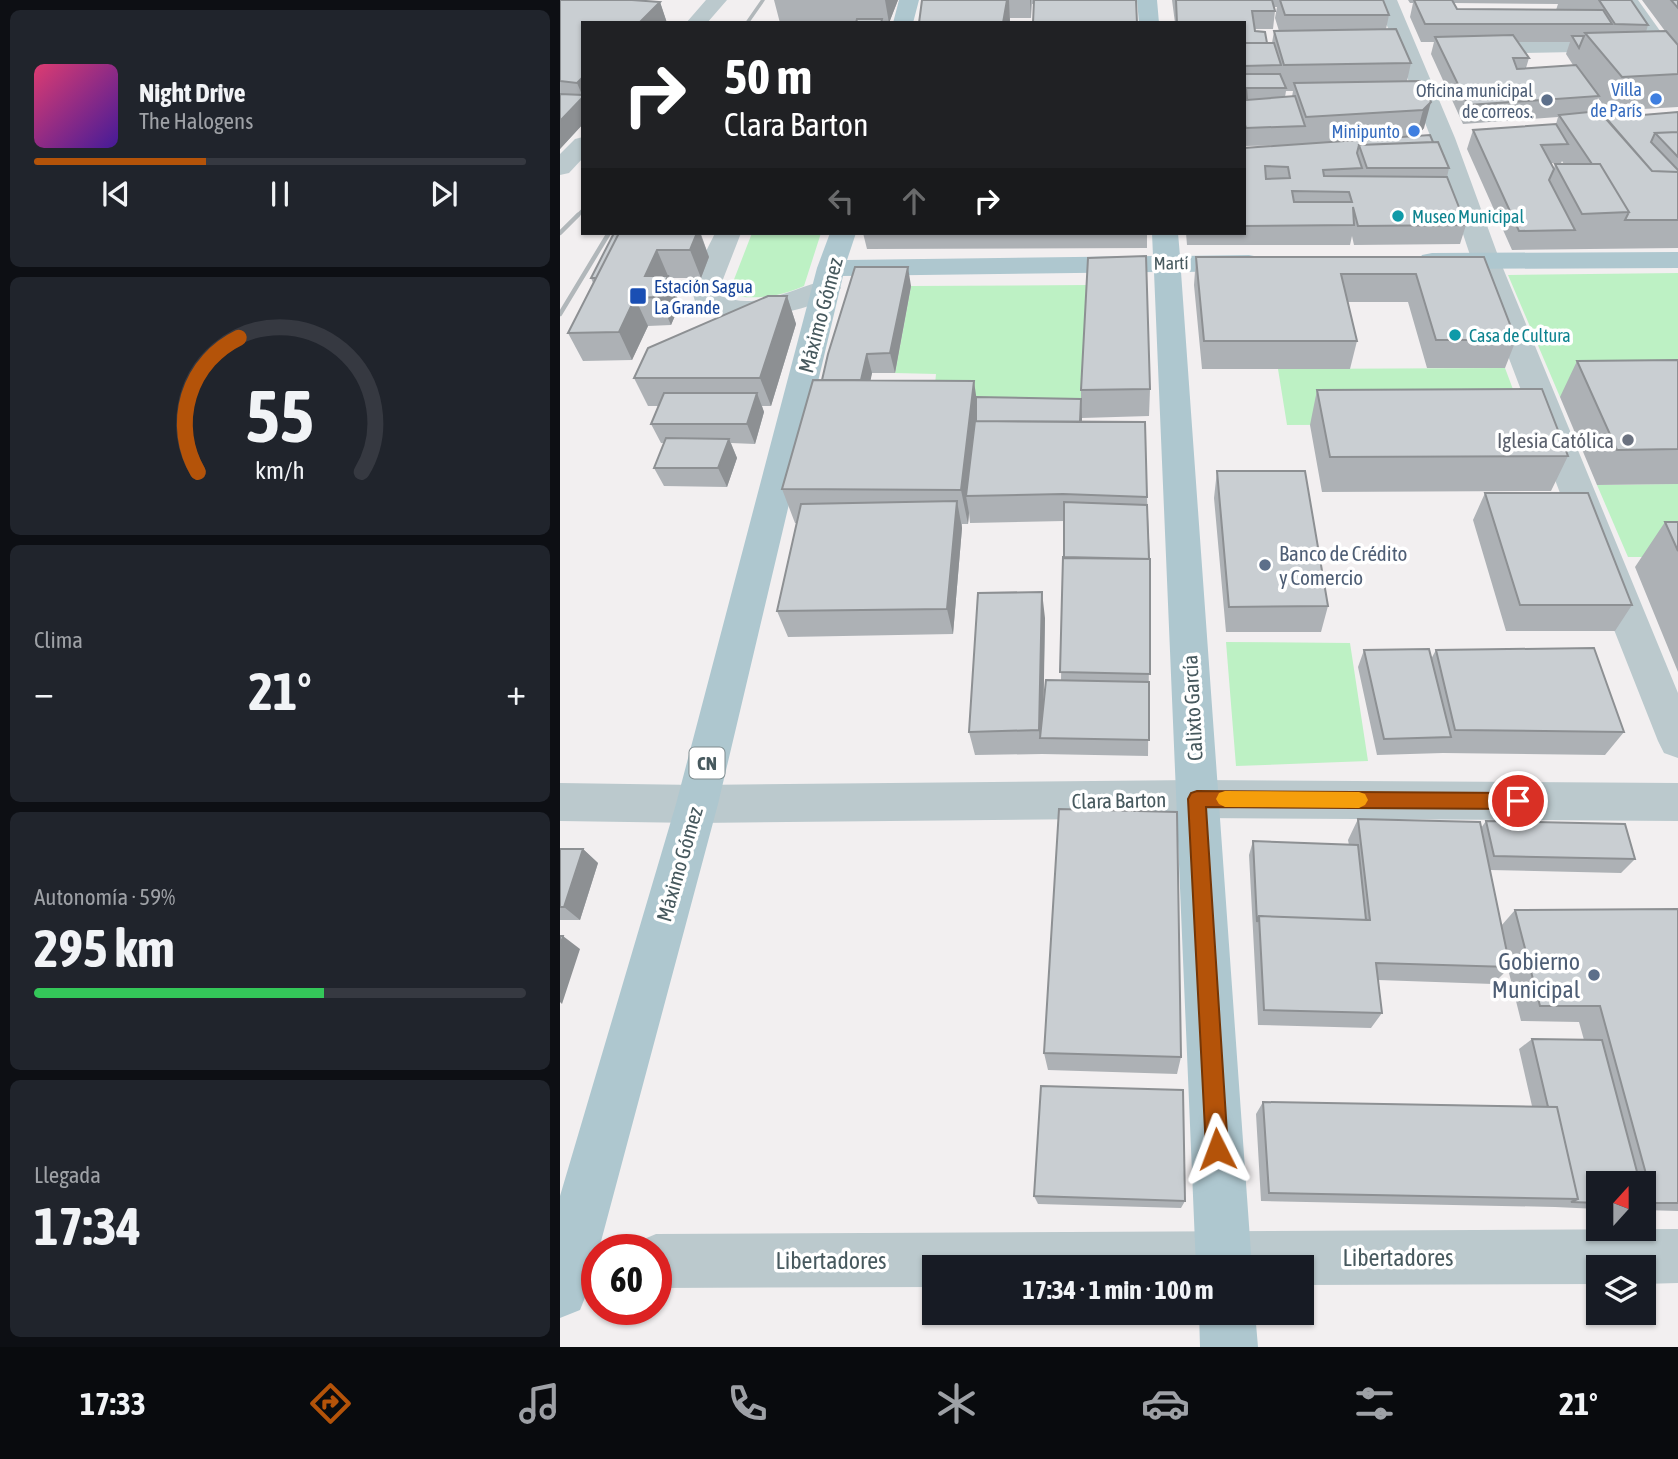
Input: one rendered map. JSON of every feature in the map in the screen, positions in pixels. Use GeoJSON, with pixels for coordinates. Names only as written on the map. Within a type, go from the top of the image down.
{"type":"FeatureCollection","features":[{"type":"Feature","properties":{"kind":"main road"},"geometry":{"type":"LineString","coordinates":[[904,21],[909,0]]}},
{"type":"Feature","properties":{"kind":"main road"},"geometry":{"type":"LineString","coordinates":[[1147,0],[1149,21]]}},
{"type":"Feature","properties":{"kind":"main road","name":"Martí"},"geometry":{"type":"LineString","coordinates":[[830,276],[880,267],[1166,248],[1278,262]]}},
{"type":"Feature","properties":{"kind":"main road","name":"Calixto García"},"geometry":{"type":"LineString","coordinates":[[1166,248],[1224,1255]]}},
{"type":"Feature","properties":{"kind":"main road"},"geometry":{"type":"LineString","coordinates":[[1403,262],[1678,260]]}},
{"type":"Feature","properties":{"kind":"main road","name":"Máximo Gómez"},"geometry":{"type":"LineString","coordinates":[[571,1268],[696,804],[830,276]]}},
{"type":"Feature","properties":{"kind":"main road"},"geometry":{"type":"LineString","coordinates":[[1228,1325],[1229,1347]]}},
{"type":"Feature","properties":{"kind":"street"},"geometry":{"type":"LineString","coordinates":[[697,21],[717,0]]}},
{"type":"Feature","properties":{"kind":"street"},"geometry":{"type":"LineString","coordinates":[[1387,0],[1426,48],[1442,138],[1486,261],[1678,741]]}},
{"type":"Feature","properties":{"kind":"street"},"geometry":{"type":"LineString","coordinates":[[1628,0],[1678,71]]}},
{"type":"Feature","properties":{"kind":"street"},"geometry":{"type":"LineString","coordinates":[[1426,48],[1661,47]]}},
{"type":"Feature","properties":{"kind":"street"},"geometry":{"type":"LineString","coordinates":[[560,168],[581,146]]}},
{"type":"Feature","properties":{"kind":"street"},"geometry":{"type":"LineString","coordinates":[[560,177],[581,178]]}},
{"type":"Feature","properties":{"kind":"street"},"geometry":{"type":"LineString","coordinates":[[727,235],[706,287],[708,301],[724,310],[747,313],[772,307],[806,308],[830,276]]}},
{"type":"Feature","properties":{"kind":"street","name":"Clara Barton"},"geometry":{"type":"LineString","coordinates":[[560,802],[696,804],[1197,799],[1678,802]]}},
{"type":"Feature","properties":{"kind":"street","name":"Libertadores"},"geometry":{"type":"LineString","coordinates":[[1314,1261],[1678,1256]]}},
{"type":"Feature","properties":{"kind":"street","name":"Libertadores"},"geometry":{"type":"LineString","coordinates":[[672,1261],[922,1261]]}},
{"type":"Feature","properties":{"kind":"green space"},"geometry":{"type":"Polygon","coordinates":[[[751,235],[820,235],[804,286],[767,296],[728,295],[751,235]]]}},
{"type":"Feature","properties":{"kind":"green space"},"geometry":{"type":"Polygon","coordinates":[[[1678,273],[1678,395],[1560,397],[1508,275],[1678,273]]]}},
{"type":"Feature","properties":{"kind":"green space"},"geometry":{"type":"Polygon","coordinates":[[[1088,285],[1082,418],[932,416],[936,374],[895,373],[911,286],[1088,285]]]}},
{"type":"Feature","properties":{"kind":"green space"},"geometry":{"type":"Polygon","coordinates":[[[1505,368],[1526,424],[1287,425],[1278,369],[1505,368]]]}},
{"type":"Feature","properties":{"kind":"green space"},"geometry":{"type":"Polygon","coordinates":[[[1678,484],[1678,557],[1628,557],[1597,485],[1678,484]]]}},
{"type":"Feature","properties":{"kind":"green space"},"geometry":{"type":"Polygon","coordinates":[[[1226,642],[1350,643],[1368,761],[1236,766],[1226,642]]]}},
{"type":"Feature","properties":{"kind":"building"},"geometry":{"type":"Polygon","coordinates":[[[560,0],[660,2],[641,21],[581,21],[581,79],[577,83],[560,81],[560,0]]]}},
{"type":"Feature","properties":{"kind":"building"},"geometry":{"type":"Polygon","coordinates":[[[922,0],[1007,0],[1003,21],[919,21],[922,0]]]}},
{"type":"Feature","properties":{"kind":"building"},"geometry":{"type":"Polygon","coordinates":[[[1034,0],[1136,0],[1137,21],[1033,21],[1034,0]]]}},
{"type":"Feature","properties":{"kind":"building"},"geometry":{"type":"Polygon","coordinates":[[[1176,0],[1272,0],[1275,11],[1252,11],[1255,31],[1265,32],[1267,43],[1246,43],[1246,21],[1177,21],[1176,0]]]}},
{"type":"Feature","properties":{"kind":"building"},"geometry":{"type":"Polygon","coordinates":[[[1280,0],[1383,0],[1389,15],[1285,15],[1280,0]]]}},
{"type":"Feature","properties":{"kind":"building"},"geometry":{"type":"Polygon","coordinates":[[[1414,0],[1452,0],[1457,9],[1603,10],[1612,24],[1425,24],[1414,0]]]}},
{"type":"Feature","properties":{"kind":"building"},"geometry":{"type":"Polygon","coordinates":[[[1599,0],[1631,0],[1648,25],[1615,24],[1599,0]]]}},
{"type":"Feature","properties":{"kind":"building"},"geometry":{"type":"Polygon","coordinates":[[[857,19],[882,19],[882,21],[857,19]]]}},
{"type":"Feature","properties":{"kind":"building"},"geometry":{"type":"Polygon","coordinates":[[[1396,29],[1411,63],[1284,65],[1274,31],[1396,29]]]}},
{"type":"Feature","properties":{"kind":"building"},"geometry":{"type":"Polygon","coordinates":[[[1666,31],[1678,45],[1678,74],[1622,77],[1585,33],[1666,31]]]}},
{"type":"Feature","properties":{"kind":"building"},"geometry":{"type":"Polygon","coordinates":[[[1513,35],[1529,58],[1513,58],[1517,69],[1576,65],[1599,96],[1468,105],[1435,37],[1513,35]]]}},
{"type":"Feature","properties":{"kind":"building"},"geometry":{"type":"Polygon","coordinates":[[[1572,36],[1584,36],[1579,48],[1572,36]]]}},
{"type":"Feature","properties":{"kind":"building"},"geometry":{"type":"Polygon","coordinates":[[[1246,43],[1274,43],[1281,65],[1246,66],[1246,43]]]}},
{"type":"Feature","properties":{"kind":"building"},"geometry":{"type":"Polygon","coordinates":[[[1246,74],[1280,74],[1286,88],[1246,88],[1246,74]]]}},
{"type":"Feature","properties":{"kind":"building"},"geometry":{"type":"Polygon","coordinates":[[[1420,81],[1431,102],[1423,110],[1306,117],[1294,83],[1420,81]]]}},
{"type":"Feature","properties":{"kind":"building"},"geometry":{"type":"Polygon","coordinates":[[[1246,88],[1247,100],[1295,96],[1305,126],[1246,128],[1246,88]]]}},
{"type":"Feature","properties":{"kind":"building"},"geometry":{"type":"Polygon","coordinates":[[[560,94],[581,95],[581,99],[560,121],[560,94]]]}},
{"type":"Feature","properties":{"kind":"building"},"geometry":{"type":"Polygon","coordinates":[[[1599,111],[1652,171],[1678,172],[1678,220],[1625,220],[1629,212],[1600,164],[1592,164],[1559,115],[1599,111]]]}},
{"type":"Feature","properties":{"kind":"building"},"geometry":{"type":"Polygon","coordinates":[[[1678,112],[1678,132],[1655,133],[1651,142],[1678,172],[1652,171],[1606,118],[1678,112]]]}},
{"type":"Feature","properties":{"kind":"building"},"geometry":{"type":"Polygon","coordinates":[[[1556,124],[1568,144],[1541,145],[1554,169],[1549,180],[1575,230],[1519,231],[1473,130],[1556,124]]]}},
{"type":"Feature","properties":{"kind":"building"},"geometry":{"type":"Polygon","coordinates":[[[1678,132],[1678,157],[1655,133],[1678,132]]]}},
{"type":"Feature","properties":{"kind":"building"},"geometry":{"type":"Polygon","coordinates":[[[1430,135],[1433,142],[1359,145],[1357,153],[1362,168],[1323,170],[1324,176],[1447,177],[1466,225],[1358,226],[1353,207],[1354,225],[1246,226],[1246,148],[1430,135]],[[1265,166],[1266,179],[1290,178],[1288,167],[1265,166]],[[1292,191],[1294,202],[1352,202],[1349,192],[1292,191]]]}},
{"type":"Feature","properties":{"kind":"building"},"geometry":{"type":"Polygon","coordinates":[[[1438,142],[1449,168],[1367,168],[1359,145],[1438,142]]]}},
{"type":"Feature","properties":{"kind":"building"},"geometry":{"type":"Polygon","coordinates":[[[1555,164],[1600,164],[1629,212],[1582,214],[1555,164]]]}},
{"type":"Feature","properties":{"kind":"building"},"geometry":{"type":"Polygon","coordinates":[[[613,235],[618,235],[596,278],[591,278],[613,235]]]}},
{"type":"Feature","properties":{"kind":"building"},"geometry":{"type":"Polygon","coordinates":[[[618,235],[696,235],[690,250],[657,250],[645,276],[668,276],[659,297],[635,298],[619,332],[568,333],[618,235]]]}},
{"type":"Feature","properties":{"kind":"building"},"geometry":{"type":"Polygon","coordinates":[[[1146,256],[1150,389],[1081,390],[1088,258],[1146,256]]]}},
{"type":"Feature","properties":{"kind":"building"},"geometry":{"type":"Polygon","coordinates":[[[1196,257],[1484,257],[1516,340],[1436,340],[1416,274],[1341,274],[1357,341],[1204,341],[1196,257]]]}},
{"type":"Feature","properties":{"kind":"building"},"geometry":{"type":"Polygon","coordinates":[[[855,267],[908,267],[890,353],[867,354],[861,380],[822,380],[828,354],[855,267]]]}},
{"type":"Feature","properties":{"kind":"building"},"geometry":{"type":"Polygon","coordinates":[[[768,296],[787,296],[760,378],[634,378],[648,348],[768,296]]]}},
{"type":"Feature","properties":{"kind":"building"},"geometry":{"type":"Polygon","coordinates":[[[1678,360],[1678,449],[1617,450],[1577,361],[1678,360]]]}},
{"type":"Feature","properties":{"kind":"building"},"geometry":{"type":"Polygon","coordinates":[[[813,380],[974,381],[961,490],[782,489],[813,380]]]}},
{"type":"Feature","properties":{"kind":"building"},"geometry":{"type":"Polygon","coordinates":[[[1542,389],[1568,456],[1330,457],[1317,390],[1542,389]]]}},
{"type":"Feature","properties":{"kind":"building"},"geometry":{"type":"Polygon","coordinates":[[[664,393],[757,393],[747,424],[651,424],[664,393]]]}},
{"type":"Feature","properties":{"kind":"building"},"geometry":{"type":"Polygon","coordinates":[[[976,397],[1081,399],[1080,422],[976,421],[976,397]]]}},
{"type":"Feature","properties":{"kind":"building"},"geometry":{"type":"Polygon","coordinates":[[[975,421],[1145,422],[1147,497],[1063,494],[966,496],[975,421]]]}},
{"type":"Feature","properties":{"kind":"building"},"geometry":{"type":"Polygon","coordinates":[[[666,438],[729,439],[718,468],[654,468],[666,438]]]}},
{"type":"Feature","properties":{"kind":"building","name":"Banco de Crédito y Comercio"},"geometry":{"type":"Polygon","coordinates":[[[1217,471],[1305,471],[1328,606],[1229,607],[1217,471]]]}},
{"type":"Feature","properties":{"kind":"building"},"geometry":{"type":"Polygon","coordinates":[[[1485,493],[1588,493],[1632,605],[1520,605],[1485,493]]]}},
{"type":"Feature","properties":{"kind":"building"},"geometry":{"type":"Polygon","coordinates":[[[957,501],[947,609],[777,611],[801,504],[957,501]]]}},
{"type":"Feature","properties":{"kind":"building"},"geometry":{"type":"Polygon","coordinates":[[[1064,502],[1147,505],[1149,559],[1064,558],[1064,502]]]}},
{"type":"Feature","properties":{"kind":"building"},"geometry":{"type":"Polygon","coordinates":[[[1665,522],[1678,522],[1678,551],[1665,522]]]}},
{"type":"Feature","properties":{"kind":"building"},"geometry":{"type":"Polygon","coordinates":[[[1063,557],[1150,559],[1150,674],[1060,672],[1063,557]]]}},
{"type":"Feature","properties":{"kind":"building"},"geometry":{"type":"Polygon","coordinates":[[[1042,592],[1039,730],[969,732],[978,593],[1042,592]]]}},
{"type":"Feature","properties":{"kind":"building"},"geometry":{"type":"Polygon","coordinates":[[[1594,648],[1624,732],[1455,730],[1436,650],[1594,648]]]}},
{"type":"Feature","properties":{"kind":"building"},"geometry":{"type":"Polygon","coordinates":[[[1429,649],[1451,737],[1384,739],[1364,650],[1429,649]]]}},
{"type":"Feature","properties":{"kind":"building"},"geometry":{"type":"Polygon","coordinates":[[[1046,680],[1149,682],[1149,740],[1040,738],[1046,680]]]}},
{"type":"Feature","properties":{"kind":"building"},"geometry":{"type":"Polygon","coordinates":[[[1059,809],[1177,812],[1181,1057],[1044,1053],[1059,809]]]}},
{"type":"Feature","properties":{"kind":"building"},"geometry":{"type":"Polygon","coordinates":[[[1358,819],[1480,822],[1510,967],[1376,963],[1382,1013],[1264,1010],[1259,916],[1370,920],[1358,819]]]}},
{"type":"Feature","properties":{"kind":"building"},"geometry":{"type":"Polygon","coordinates":[[[1486,821],[1625,824],[1635,859],[1494,856],[1486,821]]]}},
{"type":"Feature","properties":{"kind":"building"},"geometry":{"type":"Polygon","coordinates":[[[1253,841],[1358,845],[1366,920],[1259,916],[1257,922],[1253,841]]]}},
{"type":"Feature","properties":{"kind":"building"},"geometry":{"type":"Polygon","coordinates":[[[560,849],[583,849],[564,907],[560,907],[560,849]]]}},
{"type":"Feature","properties":{"kind":"building"},"geometry":{"type":"Polygon","coordinates":[[[1678,909],[1678,1203],[1656,1203],[1656,1171],[1645,1171],[1600,1006],[1540,1006],[1515,910],[1678,909]]]}},
{"type":"Feature","properties":{"kind":"building"},"geometry":{"type":"Polygon","coordinates":[[[1532,1039],[1602,1040],[1637,1171],[1586,1171],[1586,1203],[1571,1202],[1578,1199],[1557,1107],[1548,1107],[1532,1039]]]}},
{"type":"Feature","properties":{"kind":"building"},"geometry":{"type":"Polygon","coordinates":[[[1041,1086],[1183,1090],[1185,1201],[1034,1196],[1041,1086]]]}},
{"type":"Feature","properties":{"kind":"building"},"geometry":{"type":"Polygon","coordinates":[[[1263,1102],[1557,1107],[1578,1199],[1269,1193],[1263,1102]]]}},
{"type":"Feature","properties":{"kind":"railway"},"geometry":{"type":"LineString","coordinates":[[748,21],[763,0]]}},
{"type":"Feature","properties":{"kind":"railway"},"geometry":{"type":"LineString","coordinates":[[560,233],[581,212]]}},
{"type":"Feature","properties":{"kind":"railway"},"geometry":{"type":"LineString","coordinates":[[560,314],[608,235]]}},
{"type":"Feature","properties":{"kind":"slow traffic"},"geometry":{"type":"LineString","coordinates":[[1225,799],[1359,800]]}},
{"type":"Feature","properties":{"kind":"place","name":"Villa de París"},"geometry":{"type":"Point","coordinates":[1656,99]}},
{"type":"Feature","properties":{"kind":"place","name":"Oficina municipal de correos."},"geometry":{"type":"Point","coordinates":[1547,100]}},
{"type":"Feature","properties":{"kind":"place","name":"Minipunto"},"geometry":{"type":"Point","coordinates":[1414,131]}},
{"type":"Feature","properties":{"kind":"place","name":"Museo Municipal"},"geometry":{"type":"Point","coordinates":[1398,216]}},
{"type":"Feature","properties":{"kind":"place","name":"Estación Sagua La Grande"},"geometry":{"type":"Point","coordinates":[638,296]}},
{"type":"Feature","properties":{"kind":"place","name":"Casa de Cultura"},"geometry":{"type":"Point","coordinates":[1455,335]}},
{"type":"Feature","properties":{"kind":"place","name":"Iglesia Católica"},"geometry":{"type":"Point","coordinates":[1628,440]}},
{"type":"Feature","properties":{"kind":"place","name":"Banco de Crédito y Comercio"},"geometry":{"type":"Point","coordinates":[1265,565]}},
{"type":"Feature","properties":{"kind":"place","name":"Gobierno Municipal"},"geometry":{"type":"Point","coordinates":[1594,975]}},
{"type":"Feature","properties":{"kind":"route"},"geometry":{"type":"LineString","coordinates":[[1217,1149],[1197,799],[1518,801]]}}]}
